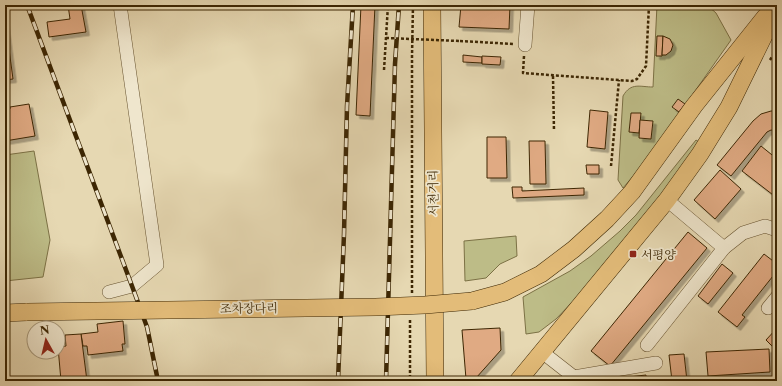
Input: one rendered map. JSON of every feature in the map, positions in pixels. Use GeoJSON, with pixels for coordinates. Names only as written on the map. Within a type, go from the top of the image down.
{"type":"FeatureCollection","features":[{"type":"Feature","properties":{"kind":"main road","name":"서천거리"},"geometry":{"type":"LineString","coordinates":[[432,5],[435,381]]}},
{"type":"Feature","properties":{"kind":"main road","name":"조차장다리"},"geometry":{"type":"LineString","coordinates":[[5,313],[425,305],[472,300],[506,292],[541,274],[574,249],[607,219],[632,192],[694,106],[775,5]]}},
{"type":"Feature","properties":{"kind":"main road"},"geometry":{"type":"LineString","coordinates":[[518,381],[666,200],[716,130],[777,10]]}},
{"type":"Feature","properties":{"kind":"street"},"geometry":{"type":"LineString","coordinates":[[109,292],[132,286],[157,265],[120,5]]}},
{"type":"Feature","properties":{"kind":"street"},"geometry":{"type":"LineString","coordinates":[[525,45],[528,5]]}},
{"type":"Feature","properties":{"kind":"street"},"geometry":{"type":"LineString","coordinates":[[666,200],[724,248]]}},
{"type":"Feature","properties":{"kind":"street"},"geometry":{"type":"LineString","coordinates":[[647,345],[724,248],[743,233],[765,226],[777,230]]}},
{"type":"Feature","properties":{"kind":"street"},"geometry":{"type":"LineString","coordinates":[[768,308],[777,297]]}},
{"type":"Feature","properties":{"kind":"street"},"geometry":{"type":"LineString","coordinates":[[542,352],[575,379],[656,363]]}},
{"type":"Feature","properties":{"kind":"path"},"geometry":{"type":"LineString","coordinates":[[384,70],[388,5]]}},
{"type":"Feature","properties":{"kind":"path"},"geometry":{"type":"LineString","coordinates":[[412,294],[413,5]]}},
{"type":"Feature","properties":{"kind":"path"},"geometry":{"type":"LineString","coordinates":[[386,38],[525,45],[523,74],[632,81],[637,79],[646,66],[649,5]]}},
{"type":"Feature","properties":{"kind":"path"},"geometry":{"type":"LineString","coordinates":[[553,76],[554,131]]}},
{"type":"Feature","properties":{"kind":"path"},"geometry":{"type":"LineString","coordinates":[[611,166],[619,80]]}},
{"type":"Feature","properties":{"kind":"path"},"geometry":{"type":"LineString","coordinates":[[410,314],[410,381]]}},
{"type":"Feature","properties":{"kind":"shaded area"},"geometry":{"type":"Polygon","coordinates":[[[657,5],[707,5],[716,13],[731,40],[645,162],[623,188],[618,180],[623,96],[629,89],[636,86],[653,87],[657,5]]]}},
{"type":"Feature","properties":{"kind":"shaded area"},"geometry":{"type":"Polygon","coordinates":[[[696,140],[702,144],[578,296],[556,319],[539,332],[526,334],[523,297],[570,271],[591,256],[620,231],[636,215],[696,140]]]}},
{"type":"Feature","properties":{"kind":"shaded area"},"geometry":{"type":"Polygon","coordinates":[[[34,151],[50,240],[43,277],[5,281],[5,155],[34,151]]]}},
{"type":"Feature","properties":{"kind":"shaded area"},"geometry":{"type":"Polygon","coordinates":[[[516,236],[517,256],[500,264],[486,278],[465,281],[464,241],[516,236]]]}},
{"type":"Feature","properties":{"kind":"building"},"geometry":{"type":"Polygon","coordinates":[[[68,5],[81,5],[86,32],[49,37],[47,22],[70,19],[68,5]]]}},
{"type":"Feature","properties":{"kind":"building"},"geometry":{"type":"Polygon","coordinates":[[[361,5],[375,5],[370,116],[356,115],[361,5]]]}},
{"type":"Feature","properties":{"kind":"building"},"geometry":{"type":"Polygon","coordinates":[[[461,5],[510,5],[509,29],[459,27],[461,5]]]}},
{"type":"Feature","properties":{"kind":"building"},"geometry":{"type":"Polygon","coordinates":[[[5,19],[13,79],[5,80],[5,19]]]}},
{"type":"Feature","properties":{"kind":"building"},"geometry":{"type":"Polygon","coordinates":[[[657,36],[663,36],[662,56],[656,56],[657,36]]]}},
{"type":"Feature","properties":{"kind":"building"},"geometry":{"type":"Polygon","coordinates":[[[663,36],[670,39],[673,45],[671,51],[666,55],[662,55],[663,36]]]}},
{"type":"Feature","properties":{"kind":"building"},"geometry":{"type":"Polygon","coordinates":[[[463,55],[482,57],[482,63],[463,62],[463,55]]]}},
{"type":"Feature","properties":{"kind":"building"},"geometry":{"type":"Polygon","coordinates":[[[482,56],[501,57],[500,65],[482,64],[482,56]]]}},
{"type":"Feature","properties":{"kind":"building"},"geometry":{"type":"Polygon","coordinates":[[[678,99],[685,104],[679,112],[672,107],[678,99]]]}},
{"type":"Feature","properties":{"kind":"building"},"geometry":{"type":"Polygon","coordinates":[[[29,104],[35,136],[5,141],[5,110],[10,109],[10,107],[29,104]]]}},
{"type":"Feature","properties":{"kind":"building"},"geometry":{"type":"Polygon","coordinates":[[[590,110],[608,112],[605,149],[587,147],[590,110]]]}},
{"type":"Feature","properties":{"kind":"building"},"geometry":{"type":"Polygon","coordinates":[[[777,111],[777,131],[771,130],[767,132],[731,176],[717,165],[753,121],[761,114],[777,111]]]}},
{"type":"Feature","properties":{"kind":"building"},"geometry":{"type":"Polygon","coordinates":[[[631,113],[641,113],[639,133],[629,132],[631,113]]]}},
{"type":"Feature","properties":{"kind":"building"},"geometry":{"type":"Polygon","coordinates":[[[640,120],[653,121],[651,139],[639,138],[640,120]]]}},
{"type":"Feature","properties":{"kind":"building"},"geometry":{"type":"Polygon","coordinates":[[[487,137],[506,137],[507,178],[487,178],[487,137]]]}},
{"type":"Feature","properties":{"kind":"building"},"geometry":{"type":"Polygon","coordinates":[[[529,141],[545,141],[546,184],[530,184],[529,141]]]}},
{"type":"Feature","properties":{"kind":"building"},"geometry":{"type":"Polygon","coordinates":[[[761,146],[777,159],[777,198],[742,171],[761,146]]]}},
{"type":"Feature","properties":{"kind":"building"},"geometry":{"type":"Polygon","coordinates":[[[586,165],[599,165],[599,174],[587,174],[586,165]]]}},
{"type":"Feature","properties":{"kind":"building"},"geometry":{"type":"Polygon","coordinates":[[[720,170],[741,189],[715,219],[694,200],[720,170]]]}},
{"type":"Feature","properties":{"kind":"building"},"geometry":{"type":"Polygon","coordinates":[[[512,187],[522,187],[522,191],[584,188],[584,195],[513,198],[512,187]]]}},
{"type":"Feature","properties":{"kind":"building"},"geometry":{"type":"Polygon","coordinates":[[[688,232],[707,248],[610,366],[591,351],[688,232]]]}},
{"type":"Feature","properties":{"kind":"building"},"geometry":{"type":"Polygon","coordinates":[[[764,254],[777,264],[777,276],[776,278],[773,276],[742,315],[745,317],[737,327],[718,312],[764,254]]]}},
{"type":"Feature","properties":{"kind":"building"},"geometry":{"type":"Polygon","coordinates":[[[722,264],[733,273],[708,304],[698,296],[722,264]]]}},
{"type":"Feature","properties":{"kind":"building"},"geometry":{"type":"Polygon","coordinates":[[[123,321],[125,344],[122,344],[123,351],[88,355],[87,346],[83,346],[81,334],[98,332],[97,324],[123,321]]]}},
{"type":"Feature","properties":{"kind":"building"},"geometry":{"type":"Polygon","coordinates":[[[500,328],[501,350],[476,378],[466,379],[462,330],[500,328]]]}},
{"type":"Feature","properties":{"kind":"building"},"geometry":{"type":"Polygon","coordinates":[[[777,328],[777,351],[766,340],[777,328]]]}},
{"type":"Feature","properties":{"kind":"building"},"geometry":{"type":"Polygon","coordinates":[[[81,334],[87,381],[61,381],[59,360],[66,360],[66,335],[81,334]]]}},
{"type":"Feature","properties":{"kind":"building"},"geometry":{"type":"Polygon","coordinates":[[[769,349],[770,372],[708,376],[706,352],[769,349]]]}},
{"type":"Feature","properties":{"kind":"building"},"geometry":{"type":"Polygon","coordinates":[[[684,354],[687,381],[672,381],[669,355],[684,354]]]}},
{"type":"Feature","properties":{"kind":"building"},"geometry":{"type":"Polygon","coordinates":[[[646,375],[646,381],[611,381],[611,379],[646,375]]]}},
{"type":"Feature","properties":{"kind":"tram line"},"geometry":{"type":"LineString","coordinates":[[769,5],[777,10]]}},
{"type":"Feature","properties":{"kind":"railway"},"geometry":{"type":"LineString","coordinates":[[27,5],[147,327],[158,381]]}},
{"type":"Feature","properties":{"kind":"railway"},"geometry":{"type":"LineString","coordinates":[[338,381],[347,106],[353,5]]}},
{"type":"Feature","properties":{"kind":"railway"},"geometry":{"type":"LineString","coordinates":[[386,381],[395,64],[399,5]]}},
{"type":"Feature","properties":{"kind":"place","name":"서평양"},"geometry":{"type":"Point","coordinates":[633,254]}}]}
